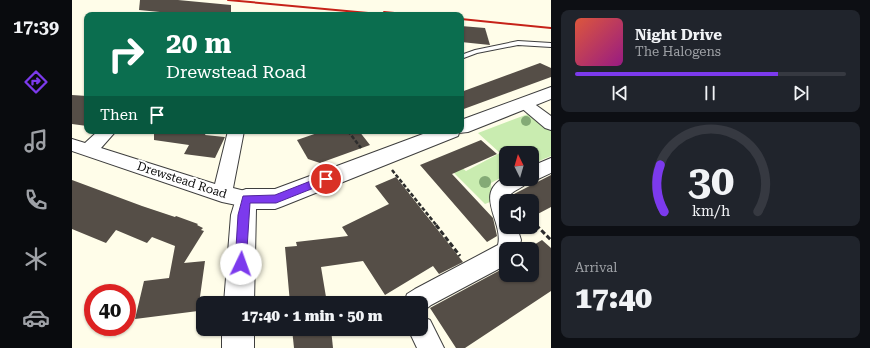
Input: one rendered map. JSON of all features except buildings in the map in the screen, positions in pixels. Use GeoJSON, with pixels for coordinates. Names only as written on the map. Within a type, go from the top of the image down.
{"type":"FeatureCollection","features":[{"type":"Feature","properties":{"kind":"street"},"geometry":{"type":"LineString","coordinates":[[464,126],[551,93]]}},
{"type":"Feature","properties":{"kind":"street"},"geometry":{"type":"LineString","coordinates":[[524,103],[551,124]]}},
{"type":"Feature","properties":{"kind":"street"},"geometry":{"type":"LineString","coordinates":[[80,147],[103,134]]}},
{"type":"Feature","properties":{"kind":"street"},"geometry":{"type":"LineString","coordinates":[[236,134],[234,196],[243,222],[239,296]]}},
{"type":"Feature","properties":{"kind":"street","name":"Drewstead Road"},"geometry":{"type":"LineString","coordinates":[[80,147],[234,196],[276,199],[370,161],[443,134]]}},
{"type":"Feature","properties":{"kind":"street"},"geometry":{"type":"LineString","coordinates":[[539,171],[551,165]]}},
{"type":"Feature","properties":{"kind":"street"},"geometry":{"type":"LineString","coordinates":[[499,194],[506,186]]}},
{"type":"Feature","properties":{"kind":"street"},"geometry":{"type":"LineString","coordinates":[[425,296],[499,257]]}},
{"type":"Feature","properties":{"kind":"street"},"geometry":{"type":"LineString","coordinates":[[238,336],[238,348]]}},
{"type":"Feature","properties":{"kind":"street"},"geometry":{"type":"LineString","coordinates":[[424,336],[432,348]]}},
{"type":"Feature","properties":{"kind":"lane"},"geometry":{"type":"LineString","coordinates":[[464,56],[475,52],[518,43],[551,45]]}},
{"type":"Feature","properties":{"kind":"path"},"geometry":{"type":"LineString","coordinates":[[350,134],[370,161]]}},
{"type":"Feature","properties":{"kind":"path"},"geometry":{"type":"LineString","coordinates":[[404,185],[452,246]]}},
{"type":"Feature","properties":{"kind":"path"},"geometry":{"type":"LineString","coordinates":[[539,228],[551,240]]}},
{"type":"Feature","properties":{"kind":"green space"},"geometry":{"type":"Polygon","coordinates":[[[528,114],[551,131],[551,156],[539,161],[539,146],[499,146],[499,152],[478,133],[528,114]]]}},
{"type":"Feature","properties":{"kind":"green space"},"geometry":{"type":"Polygon","coordinates":[[[499,154],[499,179],[491,183],[492,196],[490,202],[485,204],[449,168],[457,164],[466,171],[499,154]]]}},
{"type":"Feature","properties":{"kind":"railway"},"geometry":{"type":"LineString","coordinates":[[228,0],[358,12]]}},
{"type":"Feature","properties":{"kind":"railway"},"geometry":{"type":"LineString","coordinates":[[464,19],[551,28]]}},
{"type":"Feature","properties":{"kind":"route"},"geometry":{"type":"LineString","coordinates":[[241,264],[243,215],[246,199],[276,199],[326,179]]}}]}
